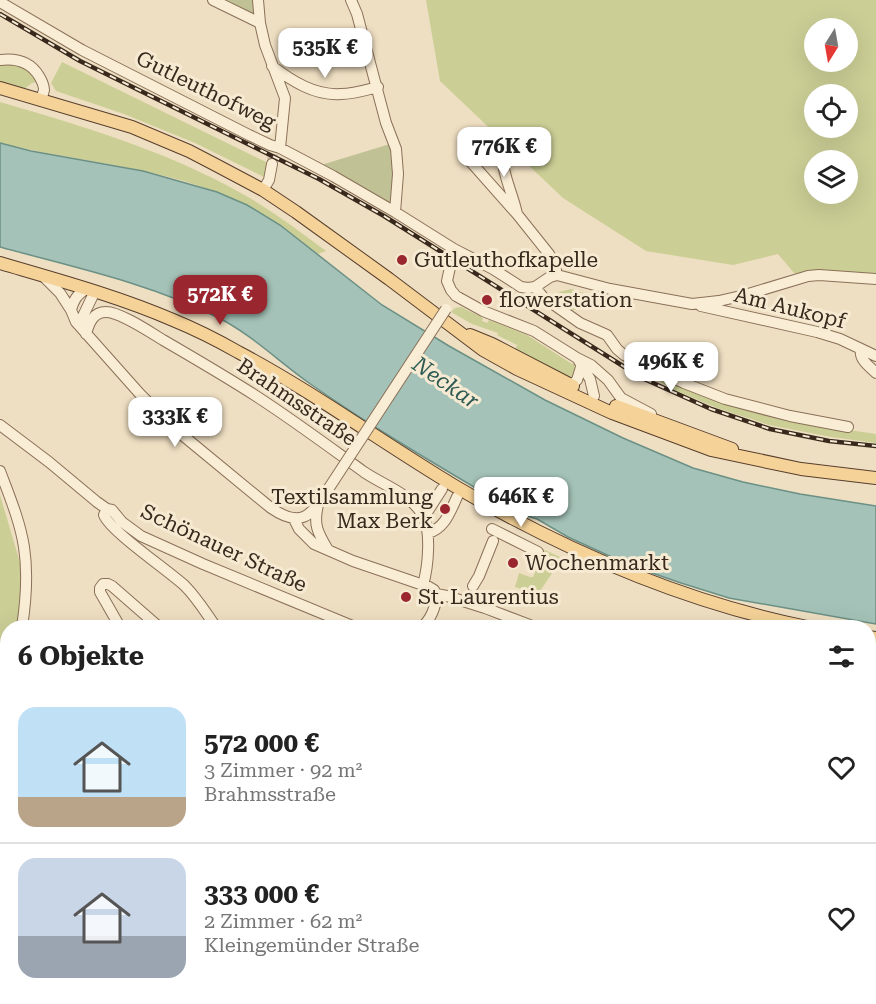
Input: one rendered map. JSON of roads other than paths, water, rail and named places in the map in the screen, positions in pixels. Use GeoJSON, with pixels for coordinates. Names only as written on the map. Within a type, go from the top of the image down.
{"type":"FeatureCollection","features":[{"type":"Feature","properties":{"kind":"main road"},"geometry":{"type":"LineString","coordinates":[[0,88],[84,112],[144,132],[189,151],[263,190],[313,224],[483,350],[508,364],[592,400],[713,441],[759,460]]}},
{"type":"Feature","properties":{"kind":"main road"},"geometry":{"type":"LineString","coordinates":[[0,263],[91,290],[171,319],[246,356],[458,488],[526,526],[566,546],[626,571],[768,620]]}},
{"type":"Feature","properties":{"kind":"main road"},"geometry":{"type":"LineString","coordinates":[[455,329],[492,344],[623,417],[711,450],[801,469],[876,478]]}},
{"type":"Feature","properties":{"kind":"street"},"geometry":{"type":"LineString","coordinates":[[213,0],[260,23]]}},
{"type":"Feature","properties":{"kind":"street"},"geometry":{"type":"LineString","coordinates":[[258,0],[265,45],[285,98],[284,119],[270,175],[263,190]]}},
{"type":"Feature","properties":{"kind":"street"},"geometry":{"type":"LineString","coordinates":[[351,0],[396,152],[398,177],[395,212]]}},
{"type":"Feature","properties":{"kind":"street","name":"Gutleuthofweg"},"geometry":{"type":"LineString","coordinates":[[0,2],[82,51],[270,145],[275,152],[333,176],[521,287],[535,287]]}},
{"type":"Feature","properties":{"kind":"street"},"geometry":{"type":"LineString","coordinates":[[0,60],[18,60],[34,70],[43,86],[41,100]]}},
{"type":"Feature","properties":{"kind":"street"},"geometry":{"type":"LineString","coordinates":[[272,66],[290,79],[328,94],[343,94],[378,87]]}},
{"type":"Feature","properties":{"kind":"street"},"geometry":{"type":"LineString","coordinates":[[502,156],[504,174],[517,214]]}},
{"type":"Feature","properties":{"kind":"street"},"geometry":{"type":"LineString","coordinates":[[470,161],[517,214],[552,259],[557,275]]}},
{"type":"Feature","properties":{"kind":"street"},"geometry":{"type":"LineString","coordinates":[[454,249],[447,281],[450,291],[483,311],[534,331],[600,372],[626,401],[655,416],[662,423]]}},
{"type":"Feature","properties":{"kind":"street"},"geometry":{"type":"LineString","coordinates":[[848,427],[814,422],[751,406],[684,383],[624,355],[607,335],[580,322],[543,297],[535,287],[557,275],[610,290],[692,304],[745,296],[808,276],[876,279]]}},
{"type":"Feature","properties":{"kind":"street"},"geometry":{"type":"LineString","coordinates":[[42,276],[60,293],[76,322],[140,394],[175,429],[271,508],[282,515],[298,519],[328,550],[433,589],[436,602],[427,620]]}},
{"type":"Feature","properties":{"kind":"street"},"geometry":{"type":"LineString","coordinates":[[71,310],[77,296],[91,290]]}},
{"type":"Feature","properties":{"kind":"street"},"geometry":{"type":"LineString","coordinates":[[84,331],[83,316],[91,290]]}},
{"type":"Feature","properties":{"kind":"street"},"geometry":{"type":"LineString","coordinates":[[298,519],[313,512],[318,505],[456,296]]}},
{"type":"Feature","properties":{"kind":"street","name":"Am Aukopf"},"geometry":{"type":"LineString","coordinates":[[692,304],[818,332],[840,339],[876,356]]}},
{"type":"Feature","properties":{"kind":"street","name":"Brahmsstraße"},"geometry":{"type":"LineString","coordinates":[[84,331],[92,318],[106,312],[133,323],[288,417],[376,480],[405,497],[424,517]]}},
{"type":"Feature","properties":{"kind":"street"},"geometry":{"type":"LineString","coordinates":[[861,349],[862,360],[876,373]]}},
{"type":"Feature","properties":{"kind":"street"},"geometry":{"type":"LineString","coordinates":[[571,386],[577,380],[579,361]]}},
{"type":"Feature","properties":{"kind":"street"},"geometry":{"type":"LineString","coordinates":[[579,361],[590,379],[592,400]]}},
{"type":"Feature","properties":{"kind":"street"},"geometry":{"type":"LineString","coordinates":[[592,400],[600,387],[600,372]]}},
{"type":"Feature","properties":{"kind":"street","name":"Schönauer Straße"},"geometry":{"type":"LineString","coordinates":[[0,425],[107,509],[112,510],[122,522],[136,532],[165,548],[338,620]]}},
{"type":"Feature","properties":{"kind":"street"},"geometry":{"type":"LineString","coordinates":[[0,471],[24,546],[26,600],[23,620]]}},
{"type":"Feature","properties":{"kind":"street"},"geometry":{"type":"LineString","coordinates":[[423,585],[426,573],[428,533],[424,517],[442,489]]}},
{"type":"Feature","properties":{"kind":"street"},"geometry":{"type":"LineString","coordinates":[[428,533],[439,528],[445,521],[457,497]]}},
{"type":"Feature","properties":{"kind":"street"},"geometry":{"type":"LineString","coordinates":[[318,505],[316,525],[328,550]]}},
{"type":"Feature","properties":{"kind":"street"},"geometry":{"type":"LineString","coordinates":[[107,509],[104,515],[106,520],[185,586],[211,620]]}},
{"type":"Feature","properties":{"kind":"street"},"geometry":{"type":"LineString","coordinates":[[518,542],[526,526]]}},
{"type":"Feature","properties":{"kind":"street"},"geometry":{"type":"LineString","coordinates":[[492,529],[538,552]]}},
{"type":"Feature","properties":{"kind":"street"},"geometry":{"type":"LineString","coordinates":[[473,586],[493,541]]}},
{"type":"Feature","properties":{"kind":"street"},"geometry":{"type":"LineString","coordinates":[[116,620],[100,592],[103,584],[114,588],[151,620]]}},
{"type":"Feature","properties":{"kind":"street"},"geometry":{"type":"LineString","coordinates":[[436,594],[468,600],[518,620]]}},
{"type":"Feature","properties":{"kind":"water","name":"Neckar"},"geometry":{"type":"Polygon","coordinates":[[[0,143],[31,151],[143,171],[217,192],[247,205],[280,225],[382,305],[449,346],[545,400],[623,438],[693,468],[743,482],[876,506],[876,620],[853,620],[729,598],[629,565],[568,537],[537,519],[518,513],[438,466],[334,400],[253,340],[217,317],[138,285],[0,247],[0,143]]]}},
{"type":"Feature","properties":{"kind":"tunnel"},"geometry":{"type":"LineString","coordinates":[[272,164],[273,153]]}},
{"type":"Feature","properties":{"kind":"railway"},"geometry":{"type":"LineString","coordinates":[[0,14],[80,61],[319,179],[384,216],[642,378],[711,409],[770,429],[829,441],[876,446]]}},
{"type":"Feature","properties":{"kind":"place","name":"Gutleuthofkapelle"},"geometry":{"type":"Point","coordinates":[402,260]}},
{"type":"Feature","properties":{"kind":"place","name":"flowerstation"},"geometry":{"type":"Point","coordinates":[487,300]}},
{"type":"Feature","properties":{"kind":"place","name":"Textilsammlung Max Berk"},"geometry":{"type":"Point","coordinates":[445,509]}},
{"type":"Feature","properties":{"kind":"place","name":"Wochenmarkt"},"geometry":{"type":"Point","coordinates":[513,563]}},
{"type":"Feature","properties":{"kind":"place","name":"St. Laurentius"},"geometry":{"type":"Point","coordinates":[406,597]}}]}
